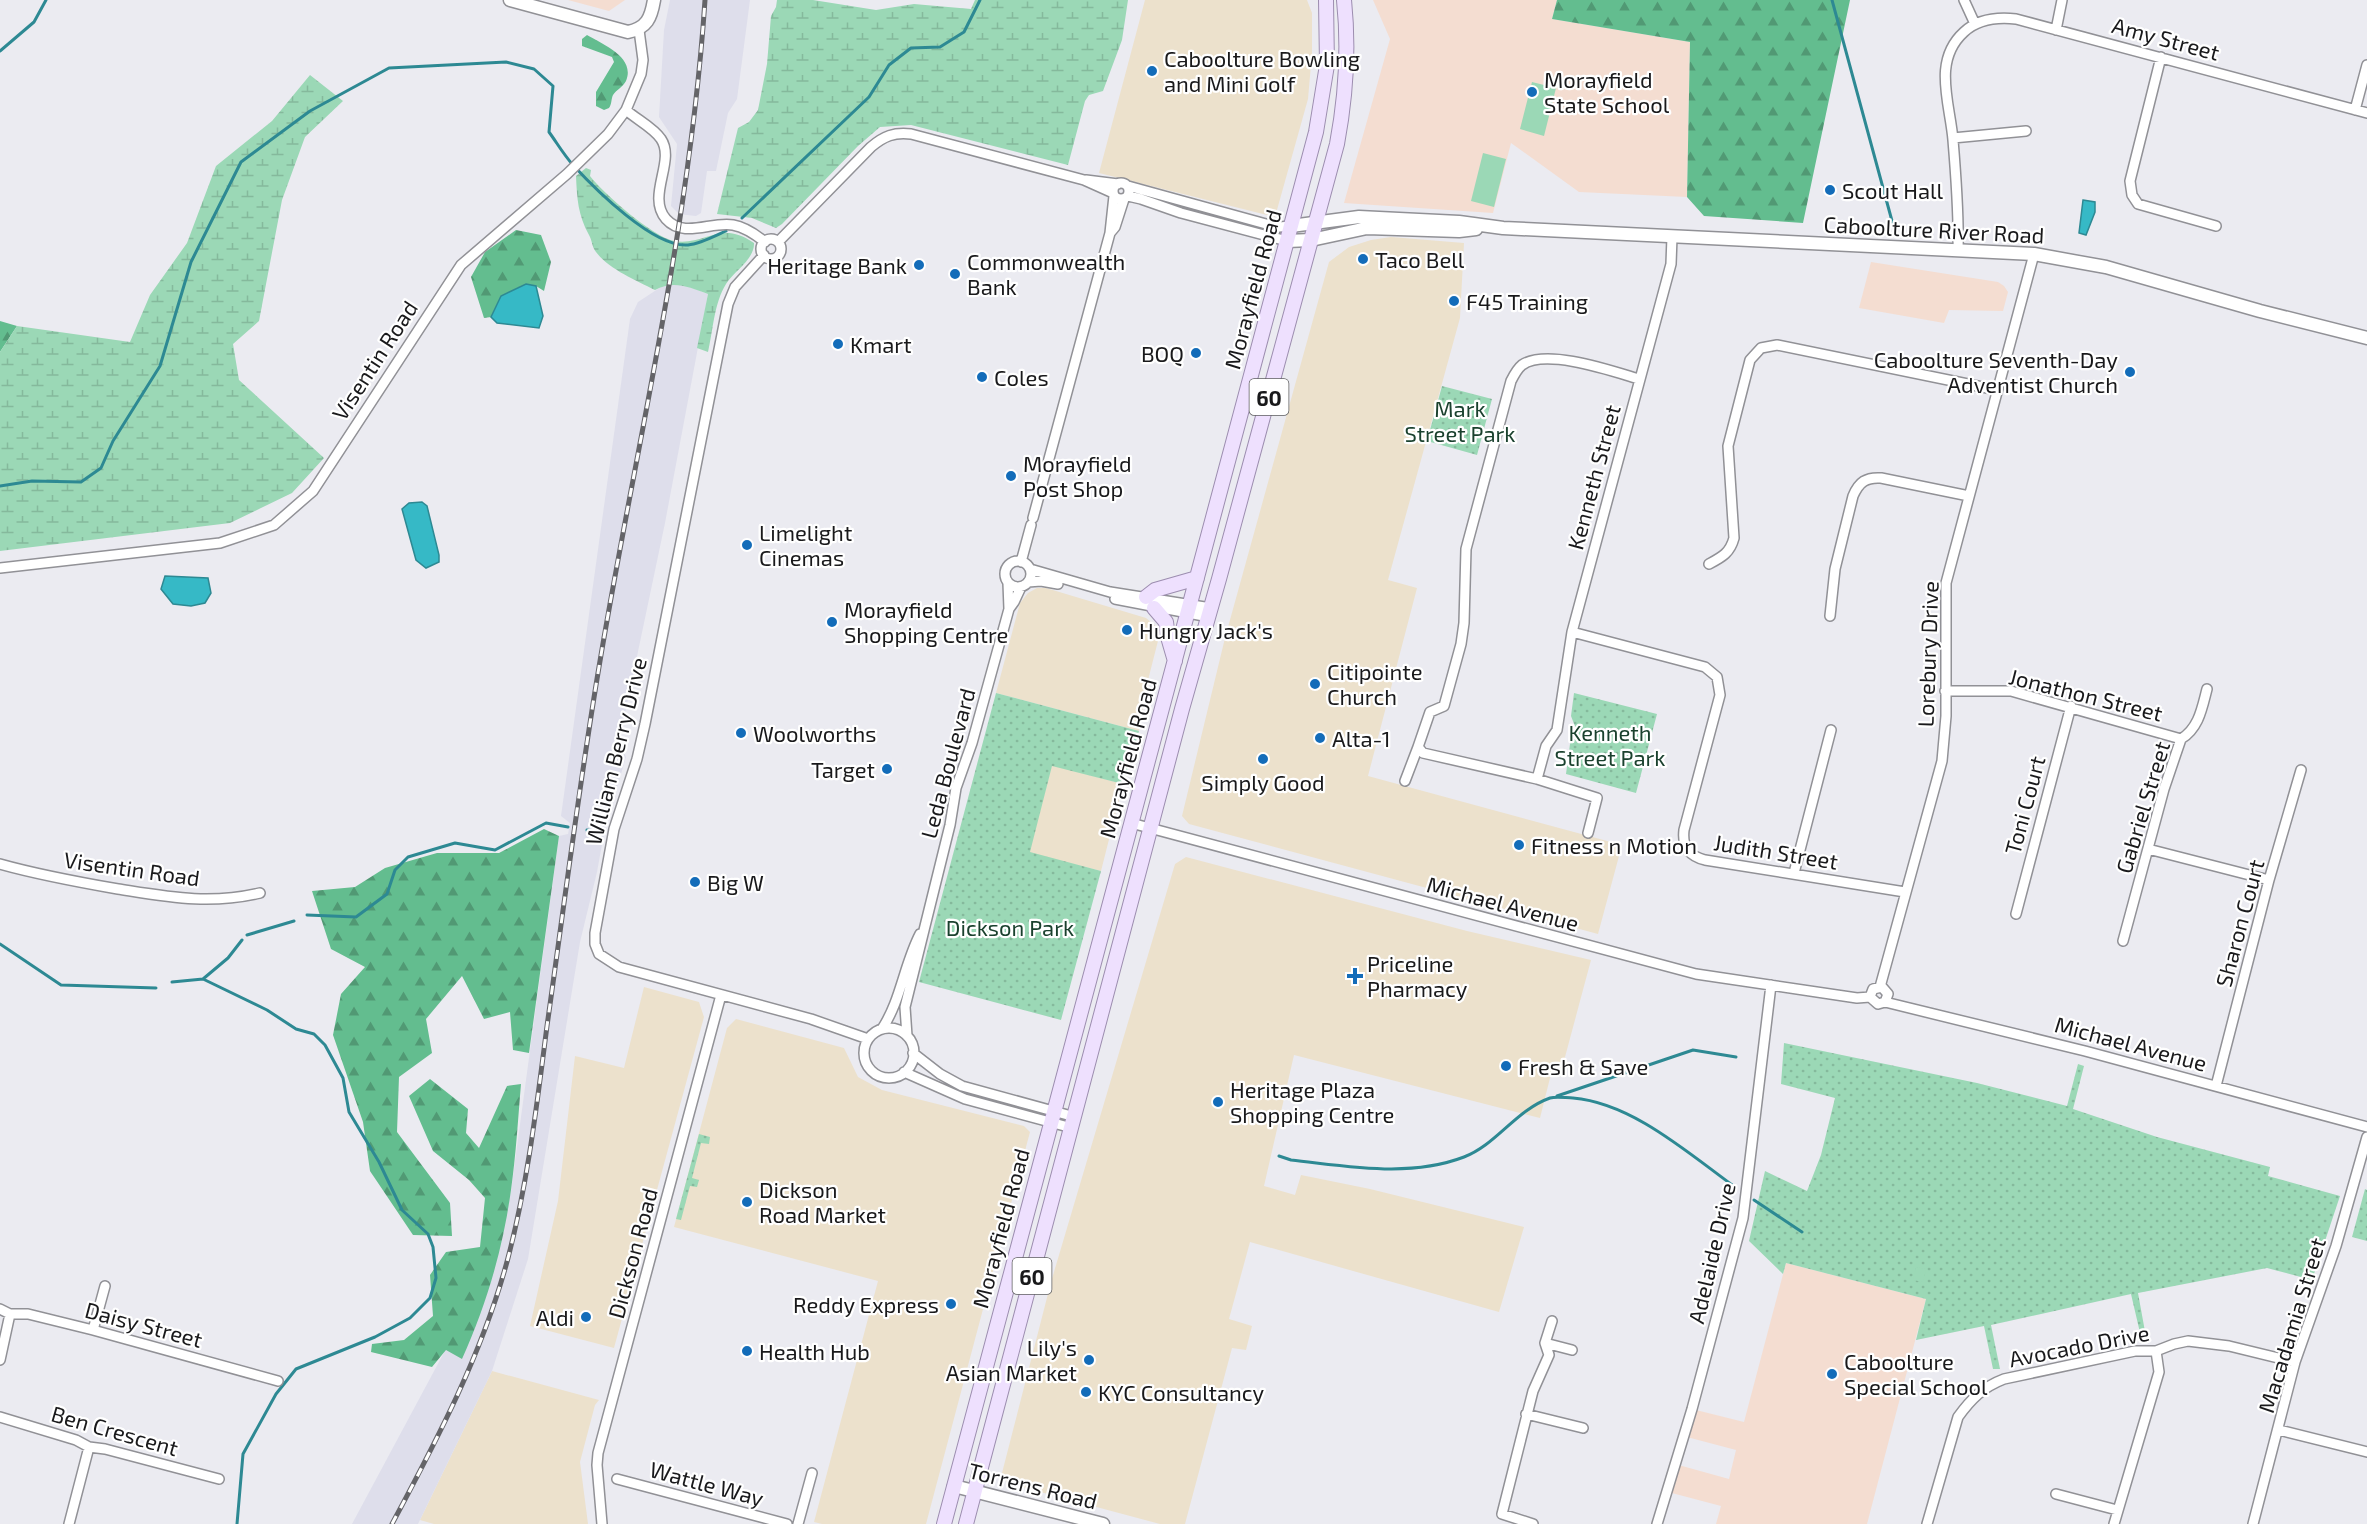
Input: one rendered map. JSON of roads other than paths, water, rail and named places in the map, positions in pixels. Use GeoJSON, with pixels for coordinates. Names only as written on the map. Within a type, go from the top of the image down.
{"type":"FeatureCollection","features":[{"type":"Feature","properties":{"kind":"main road"},"geometry":{"type":"LineString","coordinates":[[510,0],[628,32],[639,30],[646,24],[651,15],[654,0]]}},
{"type":"Feature","properties":{"kind":"main road","name":"Morayfield Road"},"geometry":{"type":"LineString","coordinates":[[944,1524],[1323,99],[1328,49],[1326,0]]}},
{"type":"Feature","properties":{"kind":"main road","name":"Morayfield Road"},"geometry":{"type":"LineString","coordinates":[[966,1524],[1150,828],[1337,144],[1343,112],[1347,55],[1344,0]]}},
{"type":"Feature","properties":{"kind":"main road","name":"Caboolture River Road"},"geometry":{"type":"LineString","coordinates":[[1291,226],[1359,217],[1459,222],[1488,228]]}},
{"type":"Feature","properties":{"kind":"main road","name":"Caboolture River Road"},"geometry":{"type":"LineString","coordinates":[[1287,241],[1311,240],[1367,228],[1459,231],[1488,228],[2034,254],[2106,267],[2260,311],[2367,338]]}},
{"type":"Feature","properties":{"kind":"main road"},"geometry":{"type":"LineString","coordinates":[[1175,661],[1166,622],[1150,602],[1155,590],[1197,578]]}},
{"type":"Feature","properties":{"kind":"main road","name":"Torrens Road"},"geometry":{"type":"LineString","coordinates":[[954,1486],[1103,1524]]}},
{"type":"Feature","properties":{"kind":"street"},"geometry":{"type":"LineString","coordinates":[[1958,250],[1953,138],[1945,83],[1945,64],[1949,50],[1960,36],[1975,24],[1964,0]]}},
{"type":"Feature","properties":{"kind":"street"},"geometry":{"type":"LineString","coordinates":[[2056,30],[2062,0]]}},
{"type":"Feature","properties":{"kind":"street","name":"Amy Street"},"geometry":{"type":"LineString","coordinates":[[1975,24],[2005,18],[2161,57],[2367,113]]}},
{"type":"Feature","properties":{"kind":"street","name":"Visentin Road"},"geometry":{"type":"LineString","coordinates":[[0,568],[220,543],[274,525],[314,491],[461,265],[586,158],[626,110],[641,74],[643,60],[639,30]]}},
{"type":"Feature","properties":{"kind":"street"},"geometry":{"type":"LineString","coordinates":[[2161,57],[2130,182],[2132,195],[2138,204],[2216,226]]}},
{"type":"Feature","properties":{"kind":"street"},"geometry":{"type":"LineString","coordinates":[[2355,110],[2367,65]]}},
{"type":"Feature","properties":{"kind":"street"},"geometry":{"type":"LineString","coordinates":[[626,110],[663,142],[664,156],[659,201],[668,221],[685,228],[733,225],[752,232],[765,242]]}},
{"type":"Feature","properties":{"kind":"street"},"geometry":{"type":"LineString","coordinates":[[1953,138],[2026,131]]}},
{"type":"Feature","properties":{"kind":"street"},"geometry":{"type":"LineString","coordinates":[[778,242],[871,147],[884,137],[894,134],[911,135],[1084,180],[1114,194],[1118,199],[1127,194],[1279,227],[1291,226]]}},
{"type":"Feature","properties":{"kind":"street"},"geometry":{"type":"LineString","coordinates":[[1084,180],[1118,183],[1127,194],[1181,213],[1287,241]]}},
{"type":"Feature","properties":{"kind":"street"},"geometry":{"type":"LineString","coordinates":[[1022,562],[1110,233],[1114,188],[1118,183]]}},
{"type":"Feature","properties":{"kind":"street"},"geometry":{"type":"LineString","coordinates":[[1110,233],[1115,227],[1127,194]]}},
{"type":"Feature","properties":{"kind":"street","name":"Kenneth Street"},"geometry":{"type":"LineString","coordinates":[[1537,779],[1546,746],[1557,730],[1572,632],[1671,264],[1672,237]]}},
{"type":"Feature","properties":{"kind":"street"},"geometry":{"type":"LineString","coordinates":[[770,239],[778,242],[781,247],[778,256],[773,258],[764,255],[762,250],[765,242],[770,239]]}},
{"type":"Feature","properties":{"kind":"street","name":"Lorebury Drive"},"geometry":{"type":"LineString","coordinates":[[1880,987],[1941,761],[1946,716],[1946,583],[2034,254]]}},
{"type":"Feature","properties":{"kind":"street","name":"William Berry Drive"},"geometry":{"type":"LineString","coordinates":[[764,255],[735,286],[728,304],[643,733],[614,829],[595,944],[599,954],[613,965],[811,1018],[868,1039]]}},
{"type":"Feature","properties":{"kind":"street"},"geometry":{"type":"LineString","coordinates":[[1709,564],[1731,548],[1734,538],[1728,446],[1750,360],[1761,348],[1777,345],[1997,390]]}},
{"type":"Feature","properties":{"kind":"street"},"geometry":{"type":"LineString","coordinates":[[1404,781],[1430,712],[1444,706],[1461,644],[1464,623],[1466,549],[1515,372],[1522,365],[1534,360],[1561,360],[1639,379]]}},
{"type":"Feature","properties":{"kind":"street"},"geometry":{"type":"LineString","coordinates":[[1830,616],[1835,569],[1845,527],[1853,496],[1863,481],[1881,478],[1969,496]]}},
{"type":"Feature","properties":{"kind":"street"},"geometry":{"type":"LineString","coordinates":[[1150,602],[1030,569],[1022,562],[1013,562],[1007,567],[1005,575],[1008,582],[1014,586],[1048,582],[1150,602],[1210,612]]}},
{"type":"Feature","properties":{"kind":"street"},"geometry":{"type":"LineString","coordinates":[[1024,584],[1031,576],[1030,569]]}},
{"type":"Feature","properties":{"kind":"street","name":"Leda Boulevard"},"geometry":{"type":"LineString","coordinates":[[907,1036],[905,1007],[950,825],[956,788],[972,742],[1009,609],[1008,582]]}},
{"type":"Feature","properties":{"kind":"street","name":"Leda Boulevard"},"geometry":{"type":"LineString","coordinates":[[1009,609],[1024,584]]}},
{"type":"Feature","properties":{"kind":"street","name":"Judith Street"},"geometry":{"type":"LineString","coordinates":[[1572,632],[1705,667],[1717,676],[1720,695],[1684,830],[1684,845],[1689,853],[1697,858],[1905,892]]}},
{"type":"Feature","properties":{"kind":"street","name":"Gabriel Street"},"geometry":{"type":"LineString","coordinates":[[2122,941],[2181,739],[2188,735],[2198,723],[2207,689]]}},
{"type":"Feature","properties":{"kind":"street","name":"Jonathon Street"},"geometry":{"type":"LineString","coordinates":[[1945,691],[2011,690],[2181,739]]}},
{"type":"Feature","properties":{"kind":"street","name":"Toni Court"},"geometry":{"type":"LineString","coordinates":[[2016,914],[2071,706]]}},
{"type":"Feature","properties":{"kind":"street"},"geometry":{"type":"LineString","coordinates":[[1794,873],[1831,730]]}},
{"type":"Feature","properties":{"kind":"street"},"geometry":{"type":"LineString","coordinates":[[1418,747],[1423,753],[1537,779],[1598,798],[1588,833]]}},
{"type":"Feature","properties":{"kind":"street","name":"Sharon Court"},"geometry":{"type":"LineString","coordinates":[[2216,1086],[2301,770]]}},
{"type":"Feature","properties":{"kind":"street","name":"Michael Avenue"},"geometry":{"type":"LineString","coordinates":[[1131,823],[1696,974],[1857,998],[1870,997]]}},
{"type":"Feature","properties":{"kind":"street"},"geometry":{"type":"LineString","coordinates":[[2148,849],[2270,880]]}},
{"type":"Feature","properties":{"kind":"street","name":"Visentin Road"},"geometry":{"type":"LineString","coordinates":[[0,864],[56,879],[185,899],[232,899],[260,893]]}},
{"type":"Feature","properties":{"kind":"street","name":"Leda Boulevard"},"geometry":{"type":"LineString","coordinates":[[882,1029],[894,1006],[908,962],[924,927]]}},
{"type":"Feature","properties":{"kind":"street","name":"Adelaide Drive"},"geometry":{"type":"LineString","coordinates":[[1657,1524],[1692,1409],[1743,1218],[1771,985]]}},
{"type":"Feature","properties":{"kind":"street"},"geometry":{"type":"LineString","coordinates":[[1880,987],[1888,994],[1885,1002],[1876,1004],[1870,997],[1873,989],[1880,987]]}},
{"type":"Feature","properties":{"kind":"street","name":"Dickson Road"},"geometry":{"type":"LineString","coordinates":[[602,1524],[598,1453],[721,995]]}},
{"type":"Feature","properties":{"kind":"street","name":"Michael Avenue"},"geometry":{"type":"LineString","coordinates":[[1885,1002],[1968,1021],[2367,1127]]}},
{"type":"Feature","properties":{"kind":"street"},"geometry":{"type":"LineString","coordinates":[[913,1053],[909,1067],[904,1072],[889,1078],[874,1072],[865,1060],[865,1046],[868,1039],[882,1029],[895,1029],[907,1036],[913,1053],[940,1074],[962,1086],[1052,1117]]}},
{"type":"Feature","properties":{"kind":"street"},"geometry":{"type":"LineString","coordinates":[[904,1072],[955,1095],[1074,1122]]}},
{"type":"Feature","properties":{"kind":"street","name":"Macadamia Street"},"geometry":{"type":"LineString","coordinates":[[2253,1524],[2295,1362],[2336,1246],[2367,1137]]}},
{"type":"Feature","properties":{"kind":"street"},"geometry":{"type":"LineString","coordinates":[[93,1330],[105,1286]]}},
{"type":"Feature","properties":{"kind":"street","name":"Daisy Street"},"geometry":{"type":"LineString","coordinates":[[0,1310],[10,1314],[28,1314],[93,1330],[278,1381]]}},
{"type":"Feature","properties":{"kind":"street"},"geometry":{"type":"LineString","coordinates":[[0,1360],[10,1314]]}},
{"type":"Feature","properties":{"kind":"street"},"geometry":{"type":"LineString","coordinates":[[1533,1524],[1502,1514],[1526,1414],[1533,1391],[1547,1362],[1549,1354],[1545,1343],[1552,1321]]}},
{"type":"Feature","properties":{"kind":"street","name":"Avocado Drive"},"geometry":{"type":"LineString","coordinates":[[1926,1524],[1958,1417],[1980,1390],[2004,1378],[2135,1351],[2156,1351],[2188,1341],[2229,1346],[2295,1362]]}},
{"type":"Feature","properties":{"kind":"street"},"geometry":{"type":"LineString","coordinates":[[1545,1343],[1572,1350]]}},
{"type":"Feature","properties":{"kind":"street"},"geometry":{"type":"LineString","coordinates":[[2114,1524],[2159,1372],[2156,1351]]}},
{"type":"Feature","properties":{"kind":"street"},"geometry":{"type":"LineString","coordinates":[[1526,1414],[1583,1428]]}},
{"type":"Feature","properties":{"kind":"street","name":"Ben Crescent"},"geometry":{"type":"LineString","coordinates":[[0,1416],[76,1440],[89,1447],[105,1449],[219,1479]]}},
{"type":"Feature","properties":{"kind":"street"},"geometry":{"type":"LineString","coordinates":[[2279,1430],[2367,1452]]}},
{"type":"Feature","properties":{"kind":"street"},"geometry":{"type":"LineString","coordinates":[[69,1524],[89,1447]]}},
{"type":"Feature","properties":{"kind":"street"},"geometry":{"type":"LineString","coordinates":[[798,1524],[812,1473]]}},
{"type":"Feature","properties":{"kind":"street","name":"Wattle Way"},"geometry":{"type":"LineString","coordinates":[[617,1479],[787,1524]]}},
{"type":"Feature","properties":{"kind":"street"},"geometry":{"type":"LineString","coordinates":[[2056,1494],[2117,1510]]}},
{"type":"Feature","properties":{"kind":"water"},"geometry":{"type":"Polygon","coordinates":[[[2083,200],[2095,202],[2095,212],[2086,235],[2079,233],[2083,200]]]}},
{"type":"Feature","properties":{"kind":"water"},"geometry":{"type":"Polygon","coordinates":[[[526,284],[536,286],[543,316],[539,328],[497,323],[491,317],[501,296],[526,284]]]}},
{"type":"Feature","properties":{"kind":"water"},"geometry":{"type":"Polygon","coordinates":[[[422,502],[427,506],[439,555],[439,562],[426,568],[416,560],[402,509],[409,503],[422,502]]]}},
{"type":"Feature","properties":{"kind":"water"},"geometry":{"type":"Polygon","coordinates":[[[165,576],[208,578],[211,593],[205,603],[191,606],[173,604],[161,589],[165,576]]]}},
{"type":"Feature","properties":{"kind":"waterway"},"geometry":{"type":"LineString","coordinates":[[0,51],[34,22],[46,0]]}},
{"type":"Feature","properties":{"kind":"waterway"},"geometry":{"type":"LineString","coordinates":[[742,218],[869,97],[889,65],[911,48],[940,47],[964,32],[980,0]]}},
{"type":"Feature","properties":{"kind":"waterway"},"geometry":{"type":"LineString","coordinates":[[1832,0],[1895,232]]}},
{"type":"Feature","properties":{"kind":"waterway"},"geometry":{"type":"LineString","coordinates":[[0,486],[32,481],[81,482],[101,468],[113,441],[160,366],[191,262],[241,162],[310,111],[389,68],[506,62],[534,69],[553,86],[549,132],[573,165],[610,202],[642,227],[674,243],[693,244],[726,231]]}},
{"type":"Feature","properties":{"kind":"waterway"},"geometry":{"type":"LineString","coordinates":[[307,915],[356,917],[387,894],[395,870],[408,857],[455,843],[495,850],[546,823],[568,827]]}},
{"type":"Feature","properties":{"kind":"waterway"},"geometry":{"type":"LineString","coordinates":[[587,830],[602,832]]}},
{"type":"Feature","properties":{"kind":"waterway"},"geometry":{"type":"LineString","coordinates":[[247,935],[294,921]]}},
{"type":"Feature","properties":{"kind":"waterway"},"geometry":{"type":"LineString","coordinates":[[203,979],[228,958],[242,940]]}},
{"type":"Feature","properties":{"kind":"waterway"},"geometry":{"type":"LineString","coordinates":[[0,944],[61,985],[156,988]]}},
{"type":"Feature","properties":{"kind":"waterway"},"geometry":{"type":"LineString","coordinates":[[172,982],[203,979],[267,1010],[296,1029],[314,1034],[325,1045],[343,1078],[349,1112],[379,1162],[402,1210],[428,1234],[433,1247],[436,1278],[430,1298],[410,1318],[375,1337],[296,1369],[276,1394],[243,1454],[237,1524]]}},
{"type":"Feature","properties":{"kind":"waterway"},"geometry":{"type":"LineString","coordinates":[[1557,1096],[1693,1050],[1736,1057]]}},
{"type":"Feature","properties":{"kind":"waterway"},"geometry":{"type":"LineString","coordinates":[[1279,1156],[1291,1160],[1378,1169],[1422,1167],[1443,1163],[1475,1152],[1538,1103],[1559,1097],[1595,1102],[1638,1119],[1679,1145],[1735,1187]]}},
{"type":"Feature","properties":{"kind":"waterway"},"geometry":{"type":"LineString","coordinates":[[1754,1200],[1802,1232]]}},
{"type":"Feature","properties":{"kind":"railway"},"geometry":{"type":"LineString","coordinates":[[392,1524],[458,1394],[486,1327],[508,1258],[521,1201],[536,1113],[592,712],[675,252],[698,84],[705,0]]}},
{"type":"Feature","properties":{"kind":"place","name":"Caboolture Bowling and Mini Golf"},"geometry":{"type":"Point","coordinates":[1152,71]}},
{"type":"Feature","properties":{"kind":"place","name":"Morayfield State School"},"geometry":{"type":"Point","coordinates":[1532,92]}},
{"type":"Feature","properties":{"kind":"place","name":"Scout Hall"},"geometry":{"type":"Point","coordinates":[1830,190]}},
{"type":"Feature","properties":{"kind":"place","name":"Taco Bell"},"geometry":{"type":"Point","coordinates":[1363,259]}},
{"type":"Feature","properties":{"kind":"place","name":"Heritage Bank"},"geometry":{"type":"Point","coordinates":[919,265]}},
{"type":"Feature","properties":{"kind":"place","name":"Commonwealth Bank"},"geometry":{"type":"Point","coordinates":[955,274]}},
{"type":"Feature","properties":{"kind":"place","name":"F45 Training"},"geometry":{"type":"Point","coordinates":[1454,301]}},
{"type":"Feature","properties":{"kind":"place","name":"Kmart"},"geometry":{"type":"Point","coordinates":[838,344]}},
{"type":"Feature","properties":{"kind":"place","name":"BOQ"},"geometry":{"type":"Point","coordinates":[1196,353]}},
{"type":"Feature","properties":{"kind":"place","name":"Caboolture Seventh-Day Adventist Church"},"geometry":{"type":"Point","coordinates":[2130,372]}},
{"type":"Feature","properties":{"kind":"place","name":"Coles"},"geometry":{"type":"Point","coordinates":[982,377]}},
{"type":"Feature","properties":{"kind":"place","name":"Morayfield Post Shop"},"geometry":{"type":"Point","coordinates":[1011,476]}},
{"type":"Feature","properties":{"kind":"place","name":"Limelight Cinemas"},"geometry":{"type":"Point","coordinates":[747,545]}},
{"type":"Feature","properties":{"kind":"place","name":"Morayfield Shopping Centre"},"geometry":{"type":"Point","coordinates":[832,622]}},
{"type":"Feature","properties":{"kind":"place","name":"Hungry Jack's"},"geometry":{"type":"Point","coordinates":[1127,630]}},
{"type":"Feature","properties":{"kind":"place","name":"Citipointe Church"},"geometry":{"type":"Point","coordinates":[1315,684]}},
{"type":"Feature","properties":{"kind":"place","name":"Woolworths"},"geometry":{"type":"Point","coordinates":[741,733]}},
{"type":"Feature","properties":{"kind":"place","name":"Alta-1"},"geometry":{"type":"Point","coordinates":[1320,738]}},
{"type":"Feature","properties":{"kind":"place","name":"Simply Good"},"geometry":{"type":"Point","coordinates":[1263,759]}},
{"type":"Feature","properties":{"kind":"place","name":"Target"},"geometry":{"type":"Point","coordinates":[887,769]}},
{"type":"Feature","properties":{"kind":"place","name":"Fitness n Motion"},"geometry":{"type":"Point","coordinates":[1519,845]}},
{"type":"Feature","properties":{"kind":"place","name":"Big W"},"geometry":{"type":"Point","coordinates":[695,882]}},
{"type":"Feature","properties":{"kind":"place","name":"Priceline Pharmacy"},"geometry":{"type":"Point","coordinates":[1355,976]}},
{"type":"Feature","properties":{"kind":"place","name":"Fresh & Save"},"geometry":{"type":"Point","coordinates":[1506,1066]}},
{"type":"Feature","properties":{"kind":"place","name":"Heritage Plaza Shopping Centre"},"geometry":{"type":"Point","coordinates":[1218,1102]}},
{"type":"Feature","properties":{"kind":"place","name":"Dickson Road Market"},"geometry":{"type":"Point","coordinates":[747,1202]}},
{"type":"Feature","properties":{"kind":"place","name":"Reddy Express"},"geometry":{"type":"Point","coordinates":[951,1304]}},
{"type":"Feature","properties":{"kind":"place","name":"Aldi"},"geometry":{"type":"Point","coordinates":[586,1317]}},
{"type":"Feature","properties":{"kind":"place","name":"Health Hub"},"geometry":{"type":"Point","coordinates":[747,1351]}},
{"type":"Feature","properties":{"kind":"place","name":"Lily's Asian Market"},"geometry":{"type":"Point","coordinates":[1089,1360]}},
{"type":"Feature","properties":{"kind":"place","name":"Caboolture Special School"},"geometry":{"type":"Point","coordinates":[1832,1374]}},
{"type":"Feature","properties":{"kind":"place","name":"KYC Consultancy"},"geometry":{"type":"Point","coordinates":[1086,1392]}},
{"type":"Feature","properties":{"kind":"park label","name":"Mark Street Park"},"geometry":{"type":"Point","coordinates":[1460,420]}},
{"type":"Feature","properties":{"kind":"park label","name":"Kenneth Street Park"},"geometry":{"type":"Point","coordinates":[1610,744]}},
{"type":"Feature","properties":{"kind":"park label","name":"Dickson Park"},"geometry":{"type":"Point","coordinates":[1010,927]}}]}
